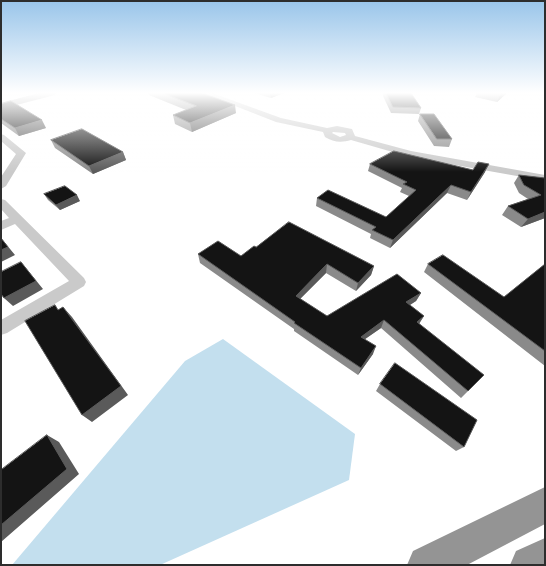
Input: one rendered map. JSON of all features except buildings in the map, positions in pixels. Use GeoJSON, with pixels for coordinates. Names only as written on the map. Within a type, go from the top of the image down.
{"type":"FeatureCollection","features":[{"type":"Feature","properties":{"kind":"highway"},"geometry":{"type":"LineString","coordinates":[[427,565],[545,506]]}},
{"type":"Feature","properties":{"kind":"highway"},"geometry":{"type":"LineString","coordinates":[[530,565],[545,557]]}},
{"type":"Feature","properties":{"kind":"street"},"geometry":{"type":"LineString","coordinates":[[277,119],[328,132],[337,128],[345,130],[352,134],[350,137],[410,154],[504,169],[545,172]]}},
{"type":"Feature","properties":{"kind":"street"},"geometry":{"type":"LineString","coordinates":[[1,137],[21,153],[1,186]]}},
{"type":"Feature","properties":{"kind":"street"},"geometry":{"type":"LineString","coordinates":[[504,169],[526,176],[545,178]]}},
{"type":"Feature","properties":{"kind":"street"},"geometry":{"type":"LineString","coordinates":[[1,202],[79,282],[1,328]]}},
{"type":"Feature","properties":{"kind":"street"},"geometry":{"type":"LineString","coordinates":[[1,226],[17,219]]}},
{"type":"Feature","properties":{"kind":"water"},"geometry":{"type":"Polygon","coordinates":[[[223,339],[355,434],[349,480],[160,565],[12,565],[185,361],[223,339]]]}}]}
